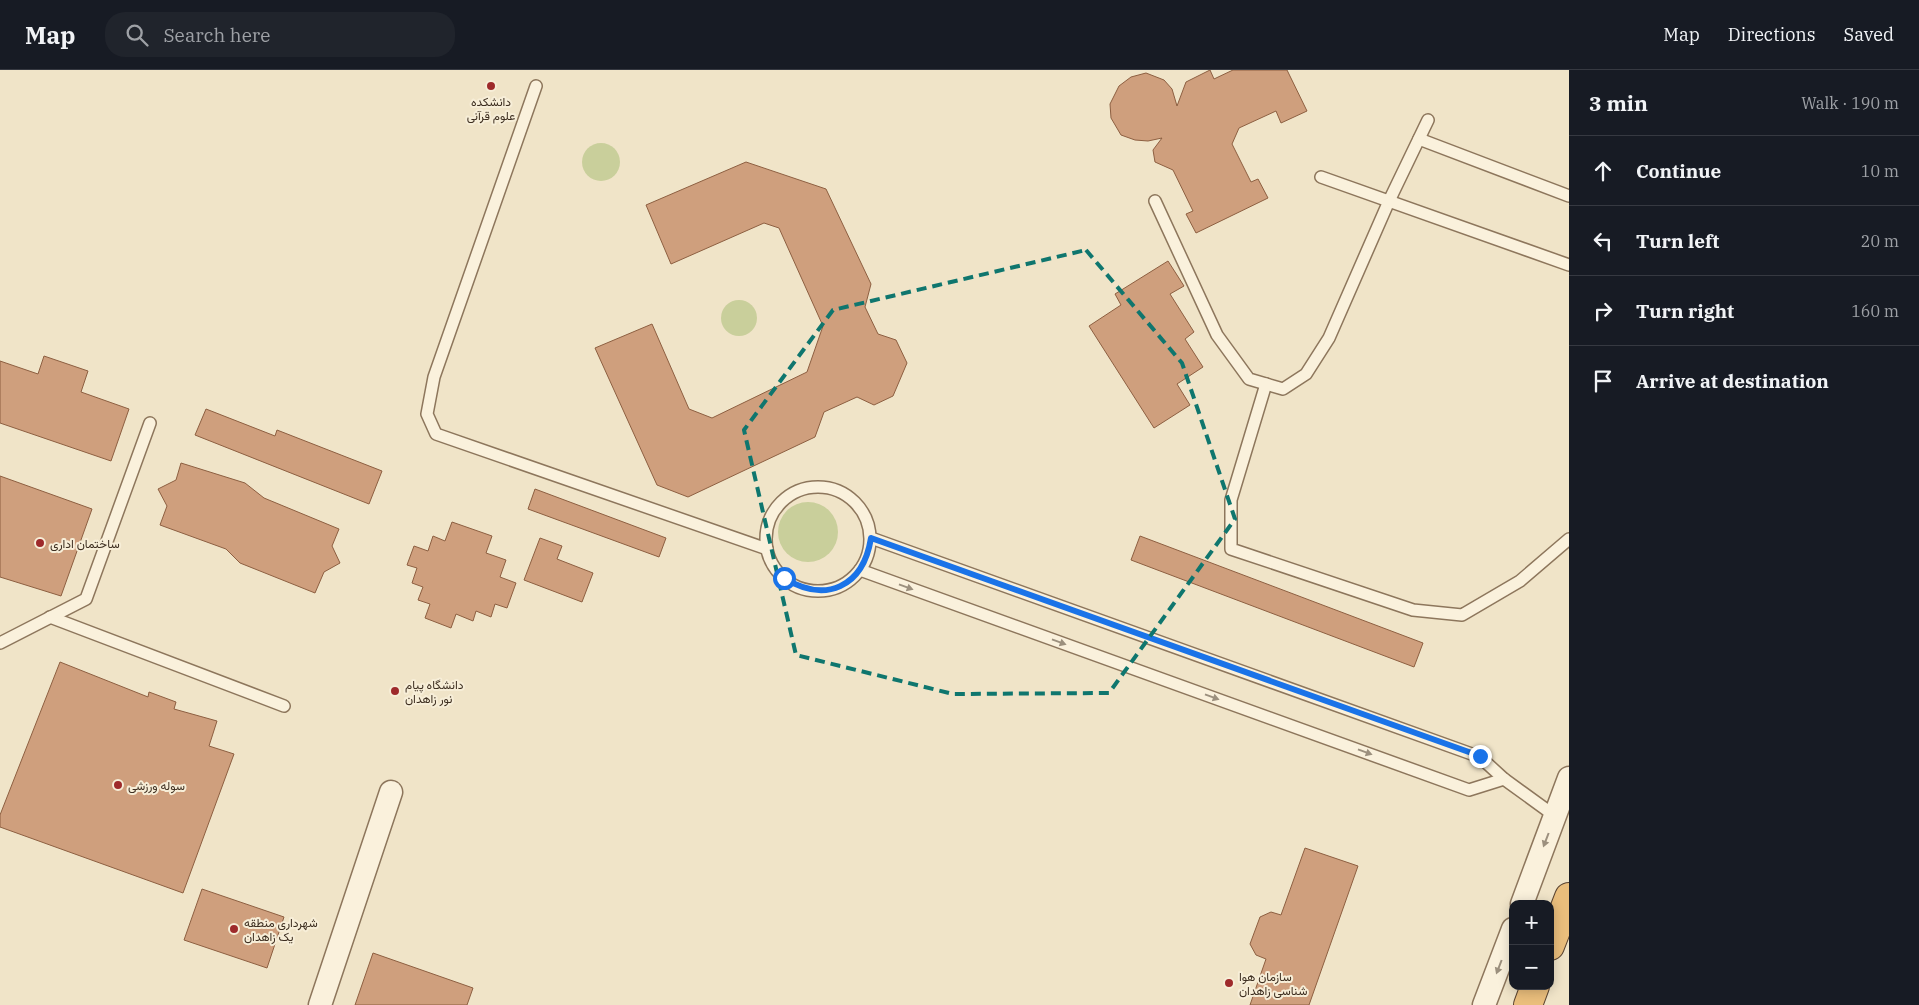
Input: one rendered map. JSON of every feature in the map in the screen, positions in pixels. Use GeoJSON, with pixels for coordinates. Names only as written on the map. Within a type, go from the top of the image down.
{"type":"FeatureCollection","features":[{"type":"Feature","properties":{"kind":"highway"},"geometry":{"type":"LineString","coordinates":[[1550,945],[1569,897]]}},
{"type":"Feature","properties":{"kind":"highway"},"geometry":{"type":"LineString","coordinates":[[1528,1005],[1534,990]]}},
{"type":"Feature","properties":{"kind":"street"},"geometry":{"type":"LineString","coordinates":[[1524,900],[1569,778]]}},
{"type":"Feature","properties":{"kind":"street"},"geometry":{"type":"LineString","coordinates":[[320,1005],[391,792]]}},
{"type":"Feature","properties":{"kind":"street"},"geometry":{"type":"LineString","coordinates":[[1484,1005],[1509,939]]}},
{"type":"Feature","properties":{"kind":"lane"},"geometry":{"type":"LineString","coordinates":[[536,86],[434,377],[427,414],[436,434],[767,549]]}},
{"type":"Feature","properties":{"kind":"lane"},"geometry":{"type":"LineString","coordinates":[[1155,201],[1217,336],[1249,380],[1283,389],[1306,374],[1329,338],[1389,201],[1428,120]]}},
{"type":"Feature","properties":{"kind":"lane"},"geometry":{"type":"LineString","coordinates":[[1419,139],[1569,196]]}},
{"type":"Feature","properties":{"kind":"lane"},"geometry":{"type":"LineString","coordinates":[[1320,177],[1569,265]]}},
{"type":"Feature","properties":{"kind":"lane"},"geometry":{"type":"LineString","coordinates":[[1266,384],[1231,500],[1231,549],[1413,610],[1462,615],[1520,581],[1569,539]]}},
{"type":"Feature","properties":{"kind":"lane"},"geometry":{"type":"LineString","coordinates":[[0,643],[86,599],[150,423]]}},
{"type":"Feature","properties":{"kind":"lane"},"geometry":{"type":"LineString","coordinates":[[812,487],[830,488],[846,494],[859,506],[867,521],[871,538],[868,555],[860,570],[848,582],[832,589],[815,591],[798,587],[784,578],[773,565],[767,549],[766,532],[772,516],[782,502],[796,492],[812,487]]}},
{"type":"Feature","properties":{"kind":"lane"},"geometry":{"type":"LineString","coordinates":[[871,538],[1480,756],[1504,779],[1555,816]]}},
{"type":"Feature","properties":{"kind":"lane"},"geometry":{"type":"LineString","coordinates":[[860,570],[1469,790],[1504,779]]}},
{"type":"Feature","properties":{"kind":"lane"},"geometry":{"type":"LineString","coordinates":[[50,617],[284,706]]}},
{"type":"Feature","properties":{"kind":"highlighted area"},"geometry":{"type":"Polygon","coordinates":[[[1086,250],[1182,363],[1235,519],[1109,693],[953,694],[796,655],[744,430],[833,310],[1086,250]]]}},
{"type":"Feature","properties":{"kind":"green space"},"geometry":{"type":"Polygon","coordinates":[[[601,143],[614,149],[620,162],[614,175],[601,181],[588,175],[582,162],[588,149],[601,143]]]}},
{"type":"Feature","properties":{"kind":"green space"},"geometry":{"type":"Polygon","coordinates":[[[739,300],[746,301],[752,305],[756,311],[756,325],[752,331],[746,335],[739,336],[732,335],[726,331],[722,325],[721,318],[722,311],[726,305],[732,301],[739,300]]]}},
{"type":"Feature","properties":{"kind":"green space"},"geometry":{"type":"Polygon","coordinates":[[[802,502],[814,502],[830,510],[836,520],[838,532],[836,544],[830,554],[814,562],[802,562],[786,554],[778,538],[778,526],[786,510],[802,502]]]}},
{"type":"Feature","properties":{"kind":"building"},"geometry":{"type":"Polygon","coordinates":[[[1210,70],[1214,79],[1233,70],[1287,70],[1307,111],[1281,123],[1276,111],[1239,128],[1232,144],[1251,182],[1258,179],[1268,198],[1196,233],[1186,214],[1193,211],[1173,170],[1155,162],[1153,150],[1162,138],[1148,141],[1135,140],[1121,135],[1111,118],[1110,104],[1119,86],[1131,77],[1146,73],[1164,80],[1172,89],[1177,106],[1186,82],[1210,70]]]}},
{"type":"Feature","properties":{"kind":"building"},"geometry":{"type":"Polygon","coordinates":[[[746,162],[826,189],[871,284],[865,307],[878,334],[896,340],[907,363],[893,396],[874,405],[857,397],[824,412],[815,437],[688,497],[657,485],[595,348],[652,324],[689,409],[712,418],[807,372],[823,326],[779,228],[764,223],[671,264],[646,205],[746,162]]]}},
{"type":"Feature","properties":{"kind":"building"},"geometry":{"type":"Polygon","coordinates":[[[1168,261],[1184,286],[1170,294],[1194,332],[1185,339],[1203,367],[1177,384],[1190,405],[1154,428],[1089,326],[1121,305],[1115,294],[1168,261]]]}},
{"type":"Feature","properties":{"kind":"building"},"geometry":{"type":"Polygon","coordinates":[[[44,356],[88,371],[81,392],[129,409],[111,461],[0,423],[0,361],[38,374],[44,356]]]}},
{"type":"Feature","properties":{"kind":"building"},"geometry":{"type":"Polygon","coordinates":[[[206,409],[275,436],[277,430],[382,471],[369,504],[195,435],[206,409]]]}},
{"type":"Feature","properties":{"kind":"building"},"geometry":{"type":"Polygon","coordinates":[[[181,463],[245,483],[264,498],[339,529],[332,546],[340,563],[324,572],[315,593],[240,563],[226,549],[160,525],[167,506],[158,489],[176,480],[181,463]]]}},
{"type":"Feature","properties":{"kind":"building","name":"ساختمان اداری"},"geometry":{"type":"Polygon","coordinates":[[[0,476],[92,509],[61,596],[0,577],[0,476]]]}},
{"type":"Feature","properties":{"kind":"building"},"geometry":{"type":"Polygon","coordinates":[[[535,489],[666,538],[659,557],[528,509],[535,489]]]}},
{"type":"Feature","properties":{"kind":"building"},"geometry":{"type":"Polygon","coordinates":[[[452,522],[492,536],[486,553],[506,560],[500,577],[516,583],[507,608],[495,604],[491,617],[476,611],[473,621],[456,614],[451,628],[425,618],[430,604],[418,600],[423,587],[412,583],[417,568],[407,565],[414,546],[428,551],[433,536],[445,541],[452,522]]]}},
{"type":"Feature","properties":{"kind":"building"},"geometry":{"type":"Polygon","coordinates":[[[1140,536],[1423,643],[1414,667],[1131,560],[1140,536]]]}},
{"type":"Feature","properties":{"kind":"building"},"geometry":{"type":"Polygon","coordinates":[[[540,538],[562,546],[557,559],[593,573],[582,602],[524,580],[540,538]]]}},
{"type":"Feature","properties":{"kind":"building","name":"سوله ورزشی"},"geometry":{"type":"Polygon","coordinates":[[[60,662],[148,697],[149,692],[176,702],[174,709],[217,721],[209,746],[234,754],[183,893],[0,827],[0,815],[60,662]]]}},
{"type":"Feature","properties":{"kind":"building"},"geometry":{"type":"Polygon","coordinates":[[[1305,848],[1358,866],[1309,1005],[1250,1005],[1266,959],[1256,955],[1250,944],[1260,917],[1271,912],[1281,915],[1305,848]]]}},
{"type":"Feature","properties":{"kind":"building","name":"شهرداری منطقه یک زاهدان"},"geometry":{"type":"Polygon","coordinates":[[[202,889],[284,917],[267,968],[184,940],[202,889]]]}},
{"type":"Feature","properties":{"kind":"building"},"geometry":{"type":"Polygon","coordinates":[[[373,953],[473,988],[467,1005],[355,1005],[373,953]]]}},
{"type":"Feature","properties":{"kind":"place","name":"دانشکده علوم قرآنی"},"geometry":{"type":"Point","coordinates":[491,86]}},
{"type":"Feature","properties":{"kind":"place","name":"ساختمان اداری"},"geometry":{"type":"Point","coordinates":[40,543]}},
{"type":"Feature","properties":{"kind":"place","name":"دانشگاه پیام نور زاهدان"},"geometry":{"type":"Point","coordinates":[395,691]}},
{"type":"Feature","properties":{"kind":"place","name":"سوله ورزشی"},"geometry":{"type":"Point","coordinates":[118,785]}},
{"type":"Feature","properties":{"kind":"place","name":"شهرداری منطقه یک زاهدان"},"geometry":{"type":"Point","coordinates":[234,929]}},
{"type":"Feature","properties":{"kind":"place","name":"سازمان هوا شناسی زاهدان"},"geometry":{"type":"Point","coordinates":[1229,983]}},
{"type":"Feature","properties":{"kind":"route"},"geometry":{"type":"LineString","coordinates":[[784,578],[798,587],[815,591],[832,589],[848,582],[860,570],[868,555],[871,538],[1480,756]]}}]}
